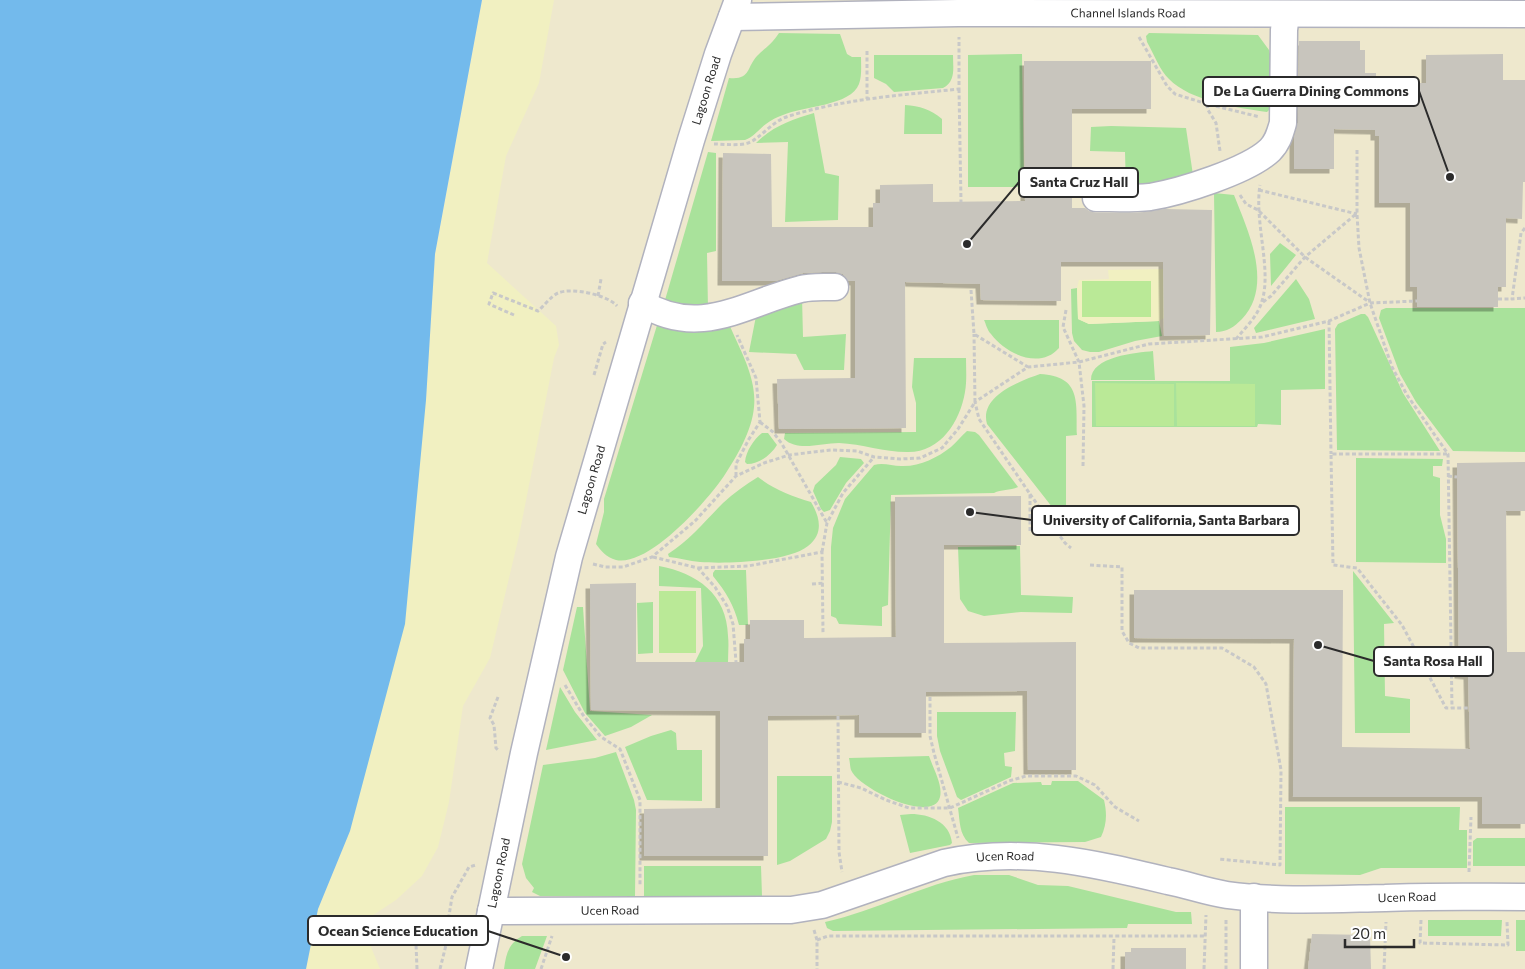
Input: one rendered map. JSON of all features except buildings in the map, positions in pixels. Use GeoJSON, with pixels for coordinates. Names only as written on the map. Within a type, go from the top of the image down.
{"type":"FeatureCollection","features":[{"type":"Feature","properties":{"kind":"street","name":"Channel Islands Road"},"geometry":{"type":"LineString","coordinates":[[735,9],[958,13],[1525,14]]}},
{"type":"Feature","properties":{"kind":"street","name":"Lagoon Road"},"geometry":{"type":"LineString","coordinates":[[479,969],[524,753],[569,557],[691,140],[718,54],[735,9]]}},
{"type":"Feature","properties":{"kind":"street"},"geometry":{"type":"LineString","coordinates":[[1096,198],[1150,196],[1194,186],[1230,173],[1261,157],[1271,149],[1280,136],[1283,123],[1284,30],[1286,14]]}},
{"type":"Feature","properties":{"kind":"street"},"geometry":{"type":"LineString","coordinates":[[642,303],[656,312],[679,317],[701,318],[728,314],[802,288],[836,287]]}},
{"type":"Feature","properties":{"kind":"street","name":"Ucen Road"},"geometry":{"type":"LineString","coordinates":[[491,911],[791,910],[822,905],[944,862],[991,856],[1038,857],[1087,862],[1217,902],[1254,897],[1278,900],[1460,896],[1525,897]]}},
{"type":"Feature","properties":{"kind":"street"},"geometry":{"type":"LineString","coordinates":[[1254,897],[1254,969]]}},
{"type":"Feature","properties":{"kind":"path"},"geometry":{"type":"LineString","coordinates":[[958,13],[961,202]]}},
{"type":"Feature","properties":{"kind":"path"},"geometry":{"type":"LineString","coordinates":[[1136,14],[1136,28],[1140,39],[1167,86],[1175,94],[1283,123]]}},
{"type":"Feature","properties":{"kind":"path"},"geometry":{"type":"LineString","coordinates":[[867,51],[867,99]]}},
{"type":"Feature","properties":{"kind":"path"},"geometry":{"type":"LineString","coordinates":[[691,140],[706,144],[747,143],[775,122],[788,116],[886,96],[959,90]]}},
{"type":"Feature","properties":{"kind":"path"},"geometry":{"type":"LineString","coordinates":[[1357,150],[1357,214],[1363,272],[1370,303],[1392,367],[1407,395],[1448,454],[1452,708]]}},
{"type":"Feature","properties":{"kind":"path"},"geometry":{"type":"LineString","coordinates":[[1236,339],[1252,320],[1262,303],[1265,290],[1258,210],[1263,169],[1261,157]]}},
{"type":"Feature","properties":{"kind":"path"},"geometry":{"type":"LineString","coordinates":[[1259,190],[1357,214]]}},
{"type":"Feature","properties":{"kind":"path"},"geometry":{"type":"LineString","coordinates":[[1258,210],[1305,258],[1370,303]]}},
{"type":"Feature","properties":{"kind":"path"},"geometry":{"type":"LineString","coordinates":[[1262,303],[1271,296],[1305,258],[1357,214]]}},
{"type":"Feature","properties":{"kind":"path"},"geometry":{"type":"LineString","coordinates":[[1512,299],[1521,234],[1525,228]]}},
{"type":"Feature","properties":{"kind":"path"},"geometry":{"type":"LineString","coordinates":[[598,296],[600,279]]}},
{"type":"Feature","properties":{"kind":"path"},"geometry":{"type":"LineString","coordinates":[[971,290],[975,402],[979,419],[1030,494],[1065,543],[1071,548]]}},
{"type":"Feature","properties":{"kind":"path"},"geometry":{"type":"LineString","coordinates":[[514,315],[489,304],[493,293],[538,311],[557,293]]}},
{"type":"Feature","properties":{"kind":"path"},"geometry":{"type":"LineString","coordinates":[[1498,299],[1525,298]]}},
{"type":"Feature","properties":{"kind":"path"},"geometry":{"type":"LineString","coordinates":[[569,557],[605,567],[623,567],[652,557],[695,521],[736,476],[764,463],[789,455],[831,450],[857,451],[874,457],[920,458],[942,448],[958,429],[975,402],[1028,367],[1079,362],[1149,344],[1262,337],[1329,321],[1370,303],[1417,301]]}},
{"type":"Feature","properties":{"kind":"path"},"geometry":{"type":"LineString","coordinates":[[1066,310],[1063,327],[1079,362],[1084,406],[1083,467]]}},
{"type":"Feature","properties":{"kind":"path"},"geometry":{"type":"LineString","coordinates":[[728,314],[756,378],[760,422],[736,464],[736,476]]}},
{"type":"Feature","properties":{"kind":"path"},"geometry":{"type":"LineString","coordinates":[[1329,321],[1333,565],[1357,568],[1402,625],[1446,708],[1469,708]]}},
{"type":"Feature","properties":{"kind":"path"},"geometry":{"type":"LineString","coordinates":[[974,334],[1028,367]]}},
{"type":"Feature","properties":{"kind":"path"},"geometry":{"type":"LineString","coordinates":[[760,422],[773,432],[789,455],[827,524]]}},
{"type":"Feature","properties":{"kind":"path"},"geometry":{"type":"LineString","coordinates":[[1331,454],[1448,454]]}},
{"type":"Feature","properties":{"kind":"path"},"geometry":{"type":"LineString","coordinates":[[824,633],[822,552],[827,524],[843,493],[874,457]]}},
{"type":"Feature","properties":{"kind":"path"},"geometry":{"type":"LineString","coordinates":[[1448,476],[1457,477]]}},
{"type":"Feature","properties":{"kind":"path"},"geometry":{"type":"LineString","coordinates":[[1030,494],[1030,531]]}},
{"type":"Feature","properties":{"kind":"path"},"geometry":{"type":"LineString","coordinates":[[652,557],[698,568],[748,566],[822,552]]}},
{"type":"Feature","properties":{"kind":"path"},"geometry":{"type":"LineString","coordinates":[[1090,565],[1122,567],[1122,630],[1129,643],[1139,648],[1222,648],[1254,667],[1266,684],[1281,770],[1280,865],[1218,859]]}},
{"type":"Feature","properties":{"kind":"path"},"geometry":{"type":"LineString","coordinates":[[698,568],[715,587],[728,606],[734,624],[736,662]]}},
{"type":"Feature","properties":{"kind":"path"},"geometry":{"type":"LineString","coordinates":[[812,584],[824,583]]}},
{"type":"Feature","properties":{"kind":"path"},"geometry":{"type":"LineString","coordinates":[[564,682],[582,716],[602,737],[620,749],[640,800],[640,912]]}},
{"type":"Feature","properties":{"kind":"path"},"geometry":{"type":"LineString","coordinates":[[498,697],[490,718],[494,725],[496,748],[501,753]]}},
{"type":"Feature","properties":{"kind":"path"},"geometry":{"type":"LineString","coordinates":[[930,697],[930,736],[964,858]]}},
{"type":"Feature","properties":{"kind":"path"},"geometry":{"type":"LineString","coordinates":[[838,716],[839,852],[846,897]]}},
{"type":"Feature","properties":{"kind":"path"},"geometry":{"type":"LineString","coordinates":[[838,782],[861,788],[909,808],[950,808],[1009,781],[1026,776],[1076,776],[1095,785],[1115,807],[1139,821]]}},
{"type":"Feature","properties":{"kind":"path"},"geometry":{"type":"LineString","coordinates":[[1469,872],[1471,817]]}},
{"type":"Feature","properties":{"kind":"path"},"geometry":{"type":"LineString","coordinates":[[417,969],[416,944],[450,929],[460,926],[465,930],[464,938],[456,940],[450,929],[448,922],[452,897],[469,867],[479,864]]}},
{"type":"Feature","properties":{"kind":"path"},"geometry":{"type":"LineString","coordinates":[[1204,969],[1204,936],[1217,902]]}},
{"type":"Feature","properties":{"kind":"path"},"geometry":{"type":"LineString","coordinates":[[1217,902],[1226,969]]}},
{"type":"Feature","properties":{"kind":"path"},"geometry":{"type":"LineString","coordinates":[[1384,969],[1386,916]]}},
{"type":"Feature","properties":{"kind":"path"},"geometry":{"type":"LineString","coordinates":[[1421,916],[1420,943],[1508,945],[1507,916]]}},
{"type":"Feature","properties":{"kind":"path"},"geometry":{"type":"LineString","coordinates":[[440,969],[450,929]]}},
{"type":"Feature","properties":{"kind":"path"},"geometry":{"type":"LineString","coordinates":[[541,969],[554,930]]}},
{"type":"Feature","properties":{"kind":"path"},"geometry":{"type":"LineString","coordinates":[[814,930],[817,940],[817,969]]}},
{"type":"Feature","properties":{"kind":"path"},"geometry":{"type":"LineString","coordinates":[[817,940],[828,936],[1114,938],[1204,936]]}},
{"type":"Feature","properties":{"kind":"path"},"geometry":{"type":"LineString","coordinates":[[1113,969],[1114,938]]}},
{"type":"Feature","properties":{"kind":"shaded area"},"geometry":{"type":"Polygon","coordinates":[[[482,0],[1525,0],[1525,969],[306,969],[482,0]]]}},
{"type":"Feature","properties":{"kind":"green space"},"geometry":{"type":"Polygon","coordinates":[[[779,33],[840,34],[847,54],[852,57],[861,57],[859,84],[847,97],[776,118],[745,140],[711,141],[729,78],[745,75],[757,56],[779,33]]]}},
{"type":"Feature","properties":{"kind":"green space"},"geometry":{"type":"Polygon","coordinates":[[[1149,33],[1258,35],[1270,54],[1270,109],[1267,112],[1215,102],[1178,87],[1166,76],[1147,42],[1146,36],[1149,33]]]}},
{"type":"Feature","properties":{"kind":"green space"},"geometry":{"type":"Polygon","coordinates":[[[1022,54],[1024,187],[968,187],[968,55],[1022,54]]]}},
{"type":"Feature","properties":{"kind":"green space"},"geometry":{"type":"Polygon","coordinates":[[[874,55],[953,55],[952,78],[943,88],[894,92],[886,84],[874,78],[874,55]]]}},
{"type":"Feature","properties":{"kind":"green space"},"geometry":{"type":"Polygon","coordinates":[[[905,105],[925,109],[942,119],[942,134],[904,134],[905,105]]]}},
{"type":"Feature","properties":{"kind":"green space"},"geometry":{"type":"Polygon","coordinates":[[[814,113],[825,173],[839,176],[838,220],[785,222],[788,142],[756,143],[769,132],[783,124],[814,113]]]}},
{"type":"Feature","properties":{"kind":"green space"},"geometry":{"type":"Polygon","coordinates":[[[1091,127],[1186,128],[1193,175],[1126,190],[1125,152],[1090,151],[1091,127]]]}},
{"type":"Feature","properties":{"kind":"green space"},"geometry":{"type":"Polygon","coordinates":[[[708,152],[716,153],[716,251],[707,253],[708,309],[663,307],[708,152]]]}},
{"type":"Feature","properties":{"kind":"green space"},"geometry":{"type":"Polygon","coordinates":[[[1214,193],[1234,195],[1251,241],[1257,274],[1256,290],[1251,305],[1242,319],[1224,331],[1216,332],[1214,193]]]}},
{"type":"Feature","properties":{"kind":"green space"},"geometry":{"type":"Polygon","coordinates":[[[1280,243],[1296,255],[1271,286],[1270,254],[1280,243]]]}},
{"type":"Feature","properties":{"kind":"green space"},"geometry":{"type":"Polygon","coordinates":[[[1296,279],[1309,299],[1315,319],[1256,333],[1254,328],[1296,279]]]}},
{"type":"Feature","properties":{"kind":"green space"},"geometry":{"type":"Polygon","coordinates":[[[1082,281],[1151,281],[1151,317],[1082,317],[1082,281]]]}},
{"type":"Feature","properties":{"kind":"green space"},"geometry":{"type":"Polygon","coordinates":[[[1077,288],[1078,319],[1089,324],[1159,321],[1162,336],[1135,341],[1099,352],[1082,350],[1074,341],[1072,333],[1071,289],[1077,288]]]}},
{"type":"Feature","properties":{"kind":"green space"},"geometry":{"type":"Polygon","coordinates":[[[802,297],[803,337],[846,334],[844,370],[804,370],[796,354],[749,352],[757,311],[802,297]]]}},
{"type":"Feature","properties":{"kind":"green space"},"geometry":{"type":"Polygon","coordinates":[[[1386,308],[1525,308],[1525,452],[1453,451],[1416,402],[1400,374],[1379,318],[1381,310],[1386,308]]]}},
{"type":"Feature","properties":{"kind":"green space"},"geometry":{"type":"Polygon","coordinates":[[[1365,314],[1368,317],[1403,393],[1440,451],[1337,450],[1335,329],[1338,324],[1365,314]]]}},
{"type":"Feature","properties":{"kind":"green space"},"geometry":{"type":"Polygon","coordinates":[[[984,320],[1059,320],[1059,348],[1051,355],[1042,358],[1024,357],[1005,348],[997,341],[988,331],[984,320]]]}},
{"type":"Feature","properties":{"kind":"green space"},"geometry":{"type":"Polygon","coordinates":[[[658,322],[729,324],[743,354],[753,385],[753,416],[739,452],[705,501],[660,543],[644,553],[629,559],[616,560],[604,554],[596,544],[604,512],[604,499],[658,322]]]}},
{"type":"Feature","properties":{"kind":"green space"},"geometry":{"type":"Polygon","coordinates":[[[1325,329],[1325,389],[1281,390],[1281,425],[1258,424],[1257,427],[1092,427],[1092,381],[1230,381],[1230,347],[1264,343],[1325,329]]]}},
{"type":"Feature","properties":{"kind":"green space"},"geometry":{"type":"Polygon","coordinates":[[[1153,351],[1155,380],[1091,380],[1093,372],[1106,361],[1116,357],[1153,351]]]}},
{"type":"Feature","properties":{"kind":"green space"},"geometry":{"type":"Polygon","coordinates":[[[914,358],[966,358],[966,388],[962,403],[953,424],[939,441],[919,451],[898,452],[839,443],[803,446],[790,443],[784,439],[785,433],[916,432],[916,403],[912,387],[914,358]]]}},
{"type":"Feature","properties":{"kind":"green space"},"geometry":{"type":"Polygon","coordinates":[[[1040,374],[1054,376],[1063,380],[1070,386],[1076,402],[1077,435],[1066,436],[1066,510],[1056,512],[987,424],[986,414],[989,405],[995,398],[1012,386],[1040,374]]]}},
{"type":"Feature","properties":{"kind":"green space"},"geometry":{"type":"Polygon","coordinates":[[[1095,383],[1174,384],[1174,426],[1096,426],[1095,383]]]}},
{"type":"Feature","properties":{"kind":"green space"},"geometry":{"type":"Polygon","coordinates":[[[1176,383],[1255,384],[1255,426],[1177,426],[1176,383]]]}},
{"type":"Feature","properties":{"kind":"green space"},"geometry":{"type":"Polygon","coordinates":[[[967,431],[975,432],[979,435],[1018,487],[994,493],[891,495],[888,605],[882,607],[882,626],[839,624],[836,618],[831,616],[831,547],[833,528],[845,499],[874,465],[908,466],[928,461],[951,447],[967,431]]]}},
{"type":"Feature","properties":{"kind":"green space"},"geometry":{"type":"Polygon","coordinates":[[[762,433],[768,433],[777,445],[764,458],[747,464],[745,462],[749,450],[753,442],[762,433]]]}},
{"type":"Feature","properties":{"kind":"green space"},"geometry":{"type":"Polygon","coordinates":[[[840,457],[861,459],[864,463],[846,483],[830,510],[824,512],[813,491],[815,485],[836,465],[840,457]]]}},
{"type":"Feature","properties":{"kind":"green space"},"geometry":{"type":"Polygon","coordinates":[[[1356,458],[1443,459],[1442,466],[1433,466],[1433,476],[1440,478],[1440,515],[1446,539],[1446,563],[1356,562],[1356,458]]]}},
{"type":"Feature","properties":{"kind":"green space"},"geometry":{"type":"Polygon","coordinates":[[[758,477],[783,492],[811,502],[817,514],[819,525],[816,536],[808,546],[787,556],[756,561],[700,562],[669,557],[668,554],[676,549],[723,503],[758,477]]]}},
{"type":"Feature","properties":{"kind":"green space"},"geometry":{"type":"Polygon","coordinates":[[[1020,546],[1021,595],[1073,597],[1072,613],[1021,612],[984,616],[968,611],[960,599],[958,547],[1020,546]]]}},
{"type":"Feature","properties":{"kind":"green space"},"geometry":{"type":"Polygon","coordinates":[[[659,566],[686,574],[697,580],[716,597],[726,621],[728,663],[694,664],[703,646],[701,588],[659,586],[659,566]]]}},
{"type":"Feature","properties":{"kind":"green space"},"geometry":{"type":"Polygon","coordinates":[[[715,570],[746,570],[748,625],[739,625],[729,599],[713,576],[715,570]]]}},
{"type":"Feature","properties":{"kind":"green space"},"geometry":{"type":"Polygon","coordinates":[[[1353,571],[1394,623],[1384,624],[1385,696],[1410,699],[1410,733],[1355,733],[1353,571]]]}},
{"type":"Feature","properties":{"kind":"green space"},"geometry":{"type":"Polygon","coordinates":[[[659,591],[696,591],[696,653],[659,653],[659,591]]]}},
{"type":"Feature","properties":{"kind":"green space"},"geometry":{"type":"Polygon","coordinates":[[[653,602],[653,653],[638,654],[637,603],[653,602]]]}},
{"type":"Feature","properties":{"kind":"green space"},"geometry":{"type":"Polygon","coordinates":[[[577,607],[583,607],[590,711],[652,715],[631,727],[605,736],[585,713],[563,670],[577,607]]]}},
{"type":"Feature","properties":{"kind":"green space"},"geometry":{"type":"Polygon","coordinates":[[[560,687],[575,712],[597,740],[546,750],[560,687]]]}},
{"type":"Feature","properties":{"kind":"green space"},"geometry":{"type":"Polygon","coordinates":[[[937,712],[1016,712],[1015,751],[1004,753],[1005,766],[1012,767],[1011,777],[961,800],[957,797],[940,751],[937,736],[937,712]]]}},
{"type":"Feature","properties":{"kind":"green space"},"geometry":{"type":"Polygon","coordinates":[[[671,730],[676,733],[677,750],[702,750],[702,801],[647,800],[625,747],[671,730]]]}},
{"type":"Feature","properties":{"kind":"green space"},"geometry":{"type":"Polygon","coordinates":[[[616,752],[636,810],[635,896],[540,896],[532,892],[534,888],[526,878],[522,864],[543,765],[595,758],[616,752]]]}},
{"type":"Feature","properties":{"kind":"green space"},"geometry":{"type":"Polygon","coordinates":[[[929,756],[941,792],[934,805],[924,807],[911,806],[896,801],[867,786],[851,770],[849,758],[929,756]]]}},
{"type":"Feature","properties":{"kind":"green space"},"geometry":{"type":"Polygon","coordinates":[[[777,776],[832,776],[832,822],[826,839],[790,861],[777,865],[777,776]]]}},
{"type":"Feature","properties":{"kind":"green space"},"geometry":{"type":"Polygon","coordinates":[[[1052,781],[1078,781],[1104,800],[1106,819],[1101,837],[1085,842],[969,843],[963,836],[958,808],[1013,783],[1041,782],[1042,785],[1051,785],[1052,781]]]}},
{"type":"Feature","properties":{"kind":"green space"},"geometry":{"type":"Polygon","coordinates":[[[1285,807],[1460,807],[1459,830],[1467,830],[1467,868],[1381,868],[1360,875],[1285,874],[1285,807]]]}},
{"type":"Feature","properties":{"kind":"green space"},"geometry":{"type":"Polygon","coordinates":[[[918,814],[938,821],[947,830],[952,843],[910,853],[900,815],[918,814]]]}},
{"type":"Feature","properties":{"kind":"green space"},"geometry":{"type":"Polygon","coordinates":[[[1477,838],[1525,838],[1525,866],[1473,866],[1473,841],[1477,838]]]}},
{"type":"Feature","properties":{"kind":"green space"},"geometry":{"type":"Polygon","coordinates":[[[644,866],[761,866],[762,896],[644,896],[644,866]]]}},
{"type":"Feature","properties":{"kind":"green space"},"geometry":{"type":"Polygon","coordinates":[[[974,875],[1009,875],[1038,885],[1068,886],[1176,912],[1191,912],[1192,924],[1128,924],[1127,928],[833,931],[827,928],[825,922],[955,879],[974,875]]]}},
{"type":"Feature","properties":{"kind":"green space"},"geometry":{"type":"Polygon","coordinates":[[[1428,920],[1502,920],[1501,936],[1428,936],[1428,920]]]}},
{"type":"Feature","properties":{"kind":"green space"},"geometry":{"type":"Polygon","coordinates":[[[1516,920],[1525,920],[1525,951],[1516,951],[1516,920]]]}},
{"type":"Feature","properties":{"kind":"green space"},"geometry":{"type":"Polygon","coordinates":[[[522,936],[547,936],[535,969],[504,969],[508,950],[522,936]]]}},
{"type":"Feature","properties":{"kind":"sand"},"geometry":{"type":"Polygon","coordinates":[[[482,0],[554,0],[539,83],[506,156],[487,263],[556,326],[559,345],[554,358],[519,536],[490,658],[463,706],[449,802],[438,847],[422,876],[396,900],[361,923],[380,969],[306,969],[318,909],[350,831],[426,400],[435,254],[482,0]]]}},
{"type":"Feature","properties":{"kind":"sand"},"geometry":{"type":"Polygon","coordinates":[[[1164,269],[1164,318],[1159,321],[1089,324],[1078,319],[1077,288],[1079,280],[1109,279],[1108,270],[1164,269]]]}},
{"type":"Feature","properties":{"kind":"water"},"geometry":{"type":"Polygon","coordinates":[[[0,0],[482,0],[435,254],[426,400],[405,624],[350,831],[318,909],[306,969],[0,969],[0,0]]]}},
{"type":"Feature","properties":{"kind":"place","name":"De La Guerra Dining Commons"},"geometry":{"type":"Point","coordinates":[1450,177]}},
{"type":"Feature","properties":{"kind":"place","name":"Santa Cruz Hall"},"geometry":{"type":"Point","coordinates":[967,244]}},
{"type":"Feature","properties":{"kind":"place","name":"University of California, Santa Barbara"},"geometry":{"type":"Point","coordinates":[970,512]}},
{"type":"Feature","properties":{"kind":"place","name":"Santa Rosa Hall"},"geometry":{"type":"Point","coordinates":[1318,645]}},
{"type":"Feature","properties":{"kind":"place","name":"Ocean Science Education"},"geometry":{"type":"Point","coordinates":[566,957]}}]}
